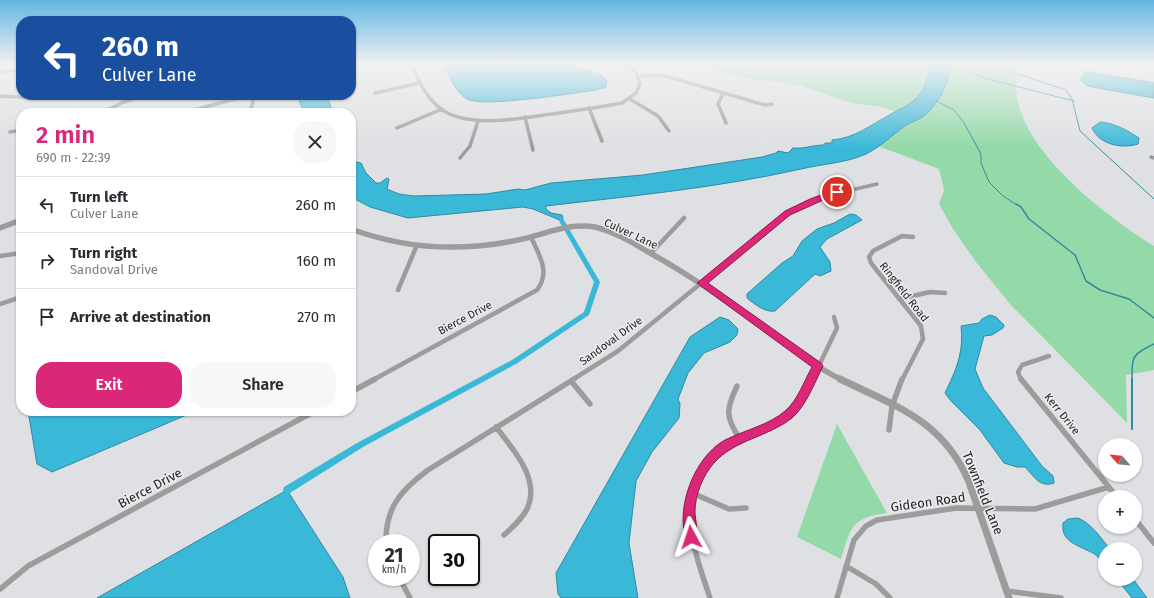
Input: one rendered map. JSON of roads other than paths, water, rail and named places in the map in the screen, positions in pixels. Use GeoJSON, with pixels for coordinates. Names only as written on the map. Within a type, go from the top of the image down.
{"type":"FeatureCollection","features":[{"type":"Feature","properties":{"kind":"street"},"geometry":{"type":"LineString","coordinates":[[375,93],[379,92]]}},
{"type":"Feature","properties":{"kind":"street"},"geometry":{"type":"LineString","coordinates":[[427,92],[442,109],[460,118],[478,121],[525,117],[615,104],[630,99],[636,92]]}},
{"type":"Feature","properties":{"kind":"street"},"geometry":{"type":"LineString","coordinates":[[719,92],[765,105],[772,104]]}},
{"type":"Feature","properties":{"kind":"street"},"geometry":{"type":"LineString","coordinates":[[723,93],[719,98],[718,105],[726,123]]}},
{"type":"Feature","properties":{"kind":"street"},"geometry":{"type":"LineString","coordinates":[[0,96],[16,97]]}},
{"type":"Feature","properties":{"kind":"street"},"geometry":{"type":"LineString","coordinates":[[630,99],[658,115],[669,131]]}},
{"type":"Feature","properties":{"kind":"street"},"geometry":{"type":"LineString","coordinates":[[111,108],[130,100]]}},
{"type":"Feature","properties":{"kind":"street"},"geometry":{"type":"LineString","coordinates":[[204,108],[233,100]]}},
{"type":"Feature","properties":{"kind":"street"},"geometry":{"type":"LineString","coordinates":[[251,108],[252,100]]}},
{"type":"Feature","properties":{"kind":"street"},"geometry":{"type":"LineString","coordinates":[[589,108],[602,141]]}},
{"type":"Feature","properties":{"kind":"street"},"geometry":{"type":"LineString","coordinates":[[397,128],[442,109]]}},
{"type":"Feature","properties":{"kind":"street"},"geometry":{"type":"LineString","coordinates":[[525,117],[533,150]]}},
{"type":"Feature","properties":{"kind":"street"},"geometry":{"type":"LineString","coordinates":[[460,158],[470,146],[478,121]]}},
{"type":"Feature","properties":{"kind":"street"},"geometry":{"type":"LineString","coordinates":[[10,132],[16,131]]}},
{"type":"Feature","properties":{"kind":"street","name":"Sandoval Drive"},"geometry":{"type":"LineString","coordinates":[[385,534],[388,515],[392,505],[404,488],[428,470],[618,351],[777,220],[798,207],[837,192],[877,184]]}},
{"type":"Feature","properties":{"kind":"street"},"geometry":{"type":"LineString","coordinates":[[651,253],[684,218]]}},
{"type":"Feature","properties":{"kind":"street"},"geometry":{"type":"LineString","coordinates":[[0,228],[16,222]]}},
{"type":"Feature","properties":{"kind":"street","name":"Culver Lane"},"geometry":{"type":"LineString","coordinates":[[356,232],[382,239],[417,245],[471,247],[502,243],[570,227],[592,227],[608,231],[651,253],[702,283],[818,366],[846,382]]}},
{"type":"Feature","properties":{"kind":"street","name":"Ringfield Road"},"geometry":{"type":"LineString","coordinates":[[889,430],[889,418],[892,404],[924,334],[921,326],[871,263],[869,257],[873,251],[902,236],[913,237]]}},
{"type":"Feature","properties":{"kind":"street","name":"Bierce Drive"},"geometry":{"type":"LineString","coordinates":[[356,389],[537,290],[545,280],[546,270],[531,237]]}},
{"type":"Feature","properties":{"kind":"street"},"geometry":{"type":"LineString","coordinates":[[398,290],[417,245]]}},
{"type":"Feature","properties":{"kind":"street"},"geometry":{"type":"LineString","coordinates":[[0,256],[16,254]]}},
{"type":"Feature","properties":{"kind":"street"},"geometry":{"type":"LineString","coordinates":[[899,299],[930,292],[945,293]]}},
{"type":"Feature","properties":{"kind":"street"},"geometry":{"type":"LineString","coordinates":[[0,304],[16,299]]}},
{"type":"Feature","properties":{"kind":"street"},"geometry":{"type":"LineString","coordinates":[[710,598],[691,537],[689,511],[692,493],[697,480],[710,460],[724,447],[766,428],[789,414],[798,403],[837,328],[834,317]]}},
{"type":"Feature","properties":{"kind":"street","name":"Kerr Drive"},"geometry":{"type":"LineString","coordinates":[[1049,356],[1022,365],[1019,369],[1019,376],[1111,490]]}},
{"type":"Feature","properties":{"kind":"street"},"geometry":{"type":"LineString","coordinates":[[571,381],[590,404]]}},
{"type":"Feature","properties":{"kind":"street","name":"Townfield Lane"},"geometry":{"type":"LineString","coordinates":[[846,382],[892,404],[928,425],[951,448],[957,458],[978,508],[1008,594]]}},
{"type":"Feature","properties":{"kind":"street"},"geometry":{"type":"LineString","coordinates":[[737,386],[728,406],[726,415],[729,424],[740,439]]}},
{"type":"Feature","properties":{"kind":"street","name":"Bierce Drive"},"geometry":{"type":"LineString","coordinates":[[0,589],[28,566],[306,416]]}},
{"type":"Feature","properties":{"kind":"street"},"geometry":{"type":"LineString","coordinates":[[496,427],[526,469],[532,489],[525,513],[514,527],[504,534]]}},
{"type":"Feature","properties":{"kind":"street","name":"Gideon Road"},"geometry":{"type":"LineString","coordinates":[[837,598],[846,566],[859,532],[873,522],[943,509],[1035,509],[1109,487]]}},
{"type":"Feature","properties":{"kind":"street"},"geometry":{"type":"LineString","coordinates":[[692,493],[729,509],[736,510],[746,508]]}},
{"type":"Feature","properties":{"kind":"street"},"geometry":{"type":"LineString","coordinates":[[1142,527],[1154,542]]}},
{"type":"Feature","properties":{"kind":"street"},"geometry":{"type":"LineString","coordinates":[[846,566],[876,584],[890,598]]}},
{"type":"Feature","properties":{"kind":"street"},"geometry":{"type":"LineString","coordinates":[[404,586],[410,598]]}},
{"type":"Feature","properties":{"kind":"street"},"geometry":{"type":"LineString","coordinates":[[1008,594],[1061,598]]}},
{"type":"Feature","properties":{"kind":"water"},"geometry":{"type":"Polygon","coordinates":[[[459,92],[582,92],[529,99],[490,102],[467,99],[459,92]]]}},
{"type":"Feature","properties":{"kind":"water"},"geometry":{"type":"Polygon","coordinates":[[[921,92],[942,92],[935,105],[924,116],[905,126],[871,151],[858,157],[738,181],[642,195],[546,206],[546,209],[551,213],[562,215],[562,221],[533,209],[523,207],[408,218],[370,207],[356,200],[356,162],[361,163],[366,173],[376,183],[380,183],[387,178],[389,179],[387,189],[399,194],[414,196],[486,194],[518,189],[525,190],[551,183],[643,175],[762,157],[778,151],[788,153],[793,148],[824,145],[825,143],[832,143],[832,140],[856,134],[905,107],[921,92]]]}},
{"type":"Feature","properties":{"kind":"water"},"geometry":{"type":"Polygon","coordinates":[[[1120,92],[1154,92],[1154,98],[1120,92]]]}},
{"type":"Feature","properties":{"kind":"water"},"geometry":{"type":"Polygon","coordinates":[[[299,100],[329,100],[331,108],[302,108],[299,100]]]}},
{"type":"Feature","properties":{"kind":"water"},"geometry":{"type":"Polygon","coordinates":[[[1100,122],[1115,125],[1130,132],[1139,138],[1138,144],[1119,146],[1106,142],[1095,134],[1092,128],[1100,122]]]}},
{"type":"Feature","properties":{"kind":"water"},"geometry":{"type":"Polygon","coordinates":[[[850,214],[856,215],[862,220],[827,239],[820,247],[830,262],[831,271],[820,276],[815,274],[775,311],[768,311],[747,298],[747,294],[782,263],[793,256],[802,241],[817,229],[834,223],[850,214]]]}},
{"type":"Feature","properties":{"kind":"water"},"geometry":{"type":"Polygon","coordinates":[[[990,315],[996,317],[1004,325],[1003,328],[992,335],[984,336],[975,369],[983,388],[1042,466],[1053,476],[1054,483],[1041,483],[1025,467],[1017,467],[1004,463],[980,430],[945,393],[953,377],[960,353],[962,336],[961,326],[979,323],[982,319],[990,315]]]}},
{"type":"Feature","properties":{"kind":"water"},"geometry":{"type":"Polygon","coordinates":[[[720,317],[729,320],[738,329],[737,335],[730,342],[704,353],[688,373],[678,399],[680,404],[679,418],[652,452],[636,481],[629,543],[638,598],[561,598],[558,594],[556,573],[690,337],[720,317]]]}},
{"type":"Feature","properties":{"kind":"water"},"geometry":{"type":"Polygon","coordinates":[[[29,416],[184,416],[52,472],[37,464],[29,416]]]}},
{"type":"Feature","properties":{"kind":"water"},"geometry":{"type":"Polygon","coordinates":[[[287,490],[343,577],[350,598],[97,598],[287,490]]]}},
{"type":"Feature","properties":{"kind":"water"},"geometry":{"type":"Polygon","coordinates":[[[1078,518],[1088,524],[1104,542],[1098,542],[1098,557],[1074,544],[1065,536],[1063,523],[1068,519],[1078,518]]]}},
{"type":"Feature","properties":{"kind":"water"},"geometry":{"type":"Polygon","coordinates":[[[1123,586],[1138,586],[1147,598],[1132,598],[1123,586]]]}},
{"type":"Feature","properties":{"kind":"waterway"},"geometry":{"type":"LineString","coordinates":[[1038,92],[1072,101]]}},
{"type":"Feature","properties":{"kind":"waterway"},"geometry":{"type":"LineString","coordinates":[[1067,92],[1072,101]]}},
{"type":"Feature","properties":{"kind":"waterway"},"geometry":{"type":"LineString","coordinates":[[936,101],[954,110],[964,123],[981,154],[981,163],[989,182],[1003,196],[1017,205]]}},
{"type":"Feature","properties":{"kind":"waterway"},"geometry":{"type":"LineString","coordinates":[[1072,101],[1080,131],[1154,199]]}},
{"type":"Feature","properties":{"kind":"waterway"},"geometry":{"type":"LineString","coordinates":[[1016,204],[1021,207],[1029,219],[1075,255],[1086,281],[1100,290],[1129,299],[1154,318]]}},
{"type":"Feature","properties":{"kind":"waterway"},"geometry":{"type":"LineString","coordinates":[[287,490],[360,445],[514,362],[587,313],[597,282],[562,221]]}},
{"type":"Feature","properties":{"kind":"waterway"},"geometry":{"type":"LineString","coordinates":[[1132,429],[1133,361],[1137,354],[1154,344]]}}]}
